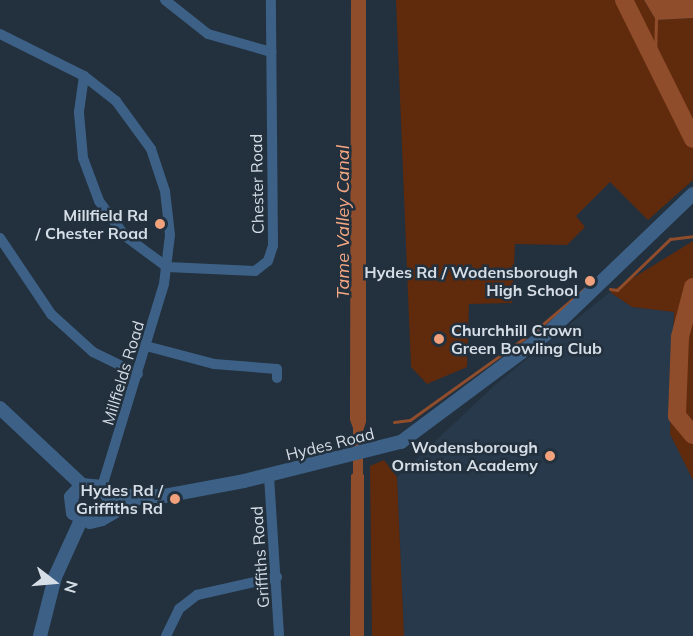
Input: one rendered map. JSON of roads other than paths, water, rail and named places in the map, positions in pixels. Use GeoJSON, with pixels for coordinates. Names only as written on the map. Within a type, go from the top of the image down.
{"type":"FeatureCollection","features":[{"type":"Feature","properties":{"kind":"street"},"geometry":{"type":"LineString","coordinates":[[165,0],[208,34],[271,52]]}},
{"type":"Feature","properties":{"kind":"street","name":"Chester Road"},"geometry":{"type":"LineString","coordinates":[[167,267],[250,272],[271,256],[271,0]]}},
{"type":"Feature","properties":{"kind":"street","name":"Millfields Road"},"geometry":{"type":"LineString","coordinates":[[0,34],[84,76],[126,111],[157,162],[169,213],[167,267],[106,492]]}},
{"type":"Feature","properties":{"kind":"street"},"geometry":{"type":"LineString","coordinates":[[84,76],[79,128],[93,187],[125,236],[167,267]]}},
{"type":"Feature","properties":{"kind":"street","name":"Hydes Road"},"geometry":{"type":"LineString","coordinates":[[81,520],[96,522],[108,513],[136,499],[269,477],[410,436],[550,331],[693,194]]}},
{"type":"Feature","properties":{"kind":"street"},"geometry":{"type":"LineString","coordinates":[[0,238],[51,314],[93,352],[138,374]]}},
{"type":"Feature","properties":{"kind":"street"},"geometry":{"type":"LineString","coordinates":[[146,346],[214,364],[277,369],[277,378]]}},
{"type":"Feature","properties":{"kind":"street"},"geometry":{"type":"LineString","coordinates":[[0,408],[82,484],[70,505],[81,520],[55,577],[40,636]]}},
{"type":"Feature","properties":{"kind":"street","name":"Griffiths Road"},"geometry":{"type":"LineString","coordinates":[[269,477],[279,636]]}},
{"type":"Feature","properties":{"kind":"street","name":"Hydes Road"},"geometry":{"type":"LineString","coordinates":[[82,484],[136,499]]}},
{"type":"Feature","properties":{"kind":"street"},"geometry":{"type":"LineString","coordinates":[[106,492],[108,513]]}},
{"type":"Feature","properties":{"kind":"street"},"geometry":{"type":"LineString","coordinates":[[166,636],[178,609],[196,595],[277,577]]}},
{"type":"Feature","properties":{"kind":"waterway"},"geometry":{"type":"LineString","coordinates":[[624,0],[693,139]]}},
{"type":"Feature","properties":{"kind":"waterway"},"geometry":{"type":"LineString","coordinates":[[655,59],[656,17]]}},
{"type":"Feature","properties":{"kind":"waterway"},"geometry":{"type":"LineString","coordinates":[[610,289],[617,290],[670,239],[693,236]]}},
{"type":"Feature","properties":{"kind":"waterway"},"geometry":{"type":"LineString","coordinates":[[536,330],[597,278]]}},
{"type":"Feature","properties":{"kind":"waterway"},"geometry":{"type":"LineString","coordinates":[[693,287],[680,337],[677,416],[693,435]]}},
{"type":"Feature","properties":{"kind":"waterway"},"geometry":{"type":"LineString","coordinates":[[394,422],[410,420],[526,337]]}},
{"type":"Feature","properties":{"kind":"waterway"},"geometry":{"type":"LineString","coordinates":[[358,429],[358,483]]}},
{"type":"Feature","properties":{"kind":"place","name":"Millfield Rd / Chester Road"},"geometry":{"type":"Point","coordinates":[160,224]}},
{"type":"Feature","properties":{"kind":"place","name":"Hydes Rd / Wodensborough High School"},"geometry":{"type":"Point","coordinates":[590,281]}},
{"type":"Feature","properties":{"kind":"place","name":"Churchhill Crown Green Bowling Club"},"geometry":{"type":"Point","coordinates":[439,339]}},
{"type":"Feature","properties":{"kind":"place","name":"Wodensborough Ormiston Academy"},"geometry":{"type":"Point","coordinates":[550,456]}},
{"type":"Feature","properties":{"kind":"place","name":"Hydes Rd / Griffiths Rd"},"geometry":{"type":"Point","coordinates":[175,499]}},
{"type":"Feature","properties":{"kind":"water label","name":"Tame Valley Canal"},"geometry":{"type":"Point","coordinates":[343,222]}}]}
